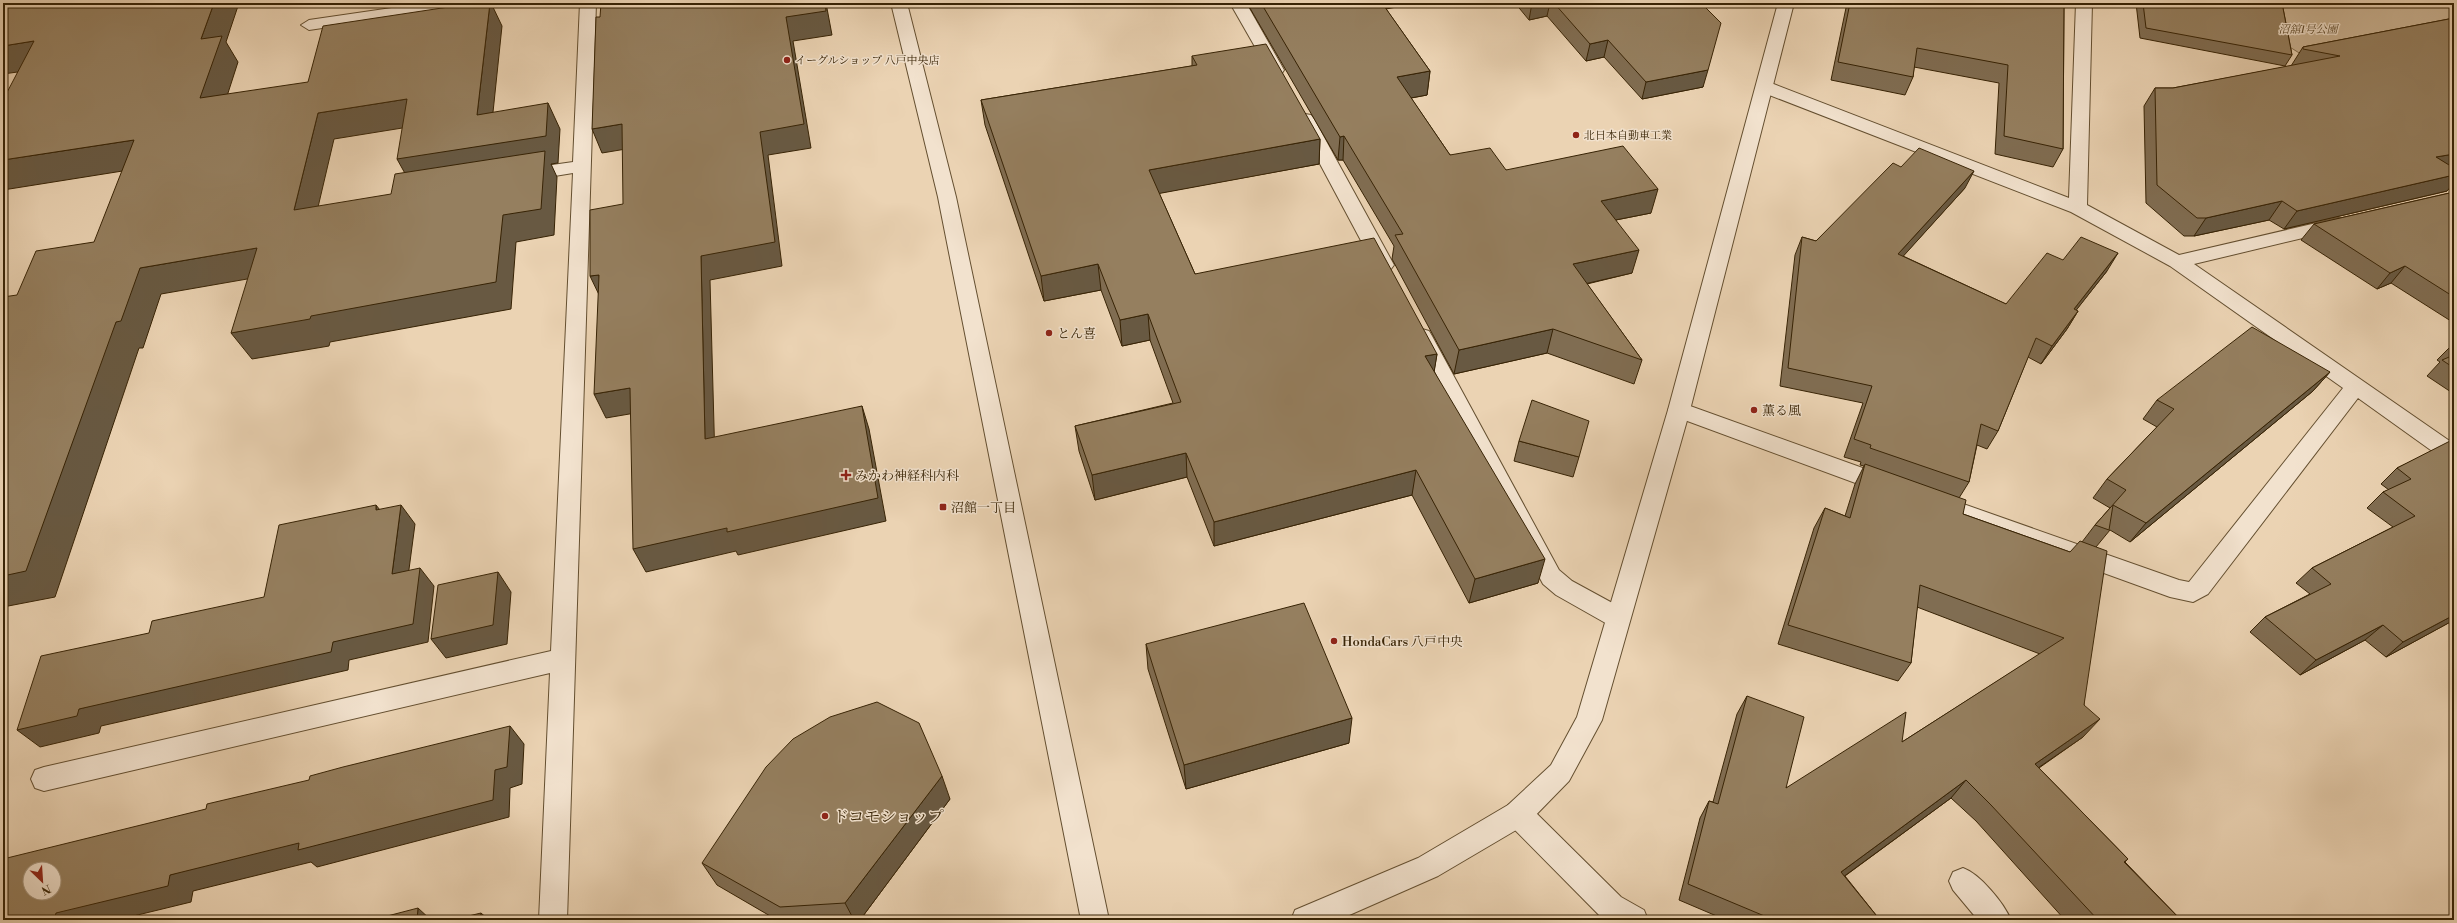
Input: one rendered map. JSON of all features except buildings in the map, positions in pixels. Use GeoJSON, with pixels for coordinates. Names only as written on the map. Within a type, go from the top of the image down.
{"type":"FeatureCollection","features":[{"type":"Feature","properties":{"kind":"street"},"geometry":{"type":"LineString","coordinates":[[310,25],[457,3]]}},
{"type":"Feature","properties":{"kind":"street"},"geometry":{"type":"LineString","coordinates":[[553,920],[588,3]]}},
{"type":"Feature","properties":{"kind":"street"},"geometry":{"type":"LineString","coordinates":[[899,3],[947,196],[1095,920]]}},
{"type":"Feature","properties":{"kind":"street"},"geometry":{"type":"LineString","coordinates":[[1238,3],[1393,282]]}},
{"type":"Feature","properties":{"kind":"street"},"geometry":{"type":"LineString","coordinates":[[1305,920],[1428,867],[1518,814],[1560,773],[1589,720],[1678,410],[1765,87],[1786,3]]}},
{"type":"Feature","properties":{"kind":"street"},"geometry":{"type":"LineString","coordinates":[[2078,208],[2084,3]]}},
{"type":"Feature","properties":{"kind":"street"},"geometry":{"type":"LineString","coordinates":[[1765,87],[2078,208],[2177,262],[2454,456]]}},
{"type":"Feature","properties":{"kind":"street"},"geometry":{"type":"LineString","coordinates":[[504,178],[582,166]]}},
{"type":"Feature","properties":{"kind":"street"},"geometry":{"type":"LineString","coordinates":[[2177,262],[2354,220]]}},
{"type":"Feature","properties":{"kind":"street"},"geometry":{"type":"LineString","coordinates":[[1412,317],[1551,577],[1564,588],[1618,618]]}},
{"type":"Feature","properties":{"kind":"street"},"geometry":{"type":"LineString","coordinates":[[1678,410],[2178,590],[2193,592],[2200,587],[2355,387]]}},
{"type":"Feature","properties":{"kind":"street"},"geometry":{"type":"LineString","coordinates":[[44,779],[563,659]]}},
{"type":"Feature","properties":{"kind":"street"},"geometry":{"type":"LineString","coordinates":[[1518,814],[1611,907],[1634,920]]}},
{"type":"Feature","properties":{"kind":"street"},"geometry":{"type":"LineString","coordinates":[[1963,882],[1997,920]]}},
{"type":"Feature","properties":{"kind":"green space","name":"沼舘1号公園"},"geometry":{"type":"Polygon","coordinates":[[[2279,3],[2448,3],[2454,7],[2454,27],[2304,56],[2285,44],[2279,3]]]}},
{"type":"Feature","properties":{"kind":"place","name":"イーグルショップ 八戸中央店"},"geometry":{"type":"Point","coordinates":[787,60]}},
{"type":"Feature","properties":{"kind":"place","name":"北日本自動車工業"},"geometry":{"type":"Point","coordinates":[1576,135]}},
{"type":"Feature","properties":{"kind":"place","name":"とん喜"},"geometry":{"type":"Point","coordinates":[1049,333]}},
{"type":"Feature","properties":{"kind":"place","name":"薫る風"},"geometry":{"type":"Point","coordinates":[1754,410]}},
{"type":"Feature","properties":{"kind":"place","name":"みかわ神経科内科"},"geometry":{"type":"Point","coordinates":[846,475]}},
{"type":"Feature","properties":{"kind":"place","name":"沼館一丁目"},"geometry":{"type":"Point","coordinates":[943,507]}},
{"type":"Feature","properties":{"kind":"place","name":"HondaCars 八戸中央"},"geometry":{"type":"Point","coordinates":[1334,641]}},
{"type":"Feature","properties":{"kind":"place","name":"ドコモショップ"},"geometry":{"type":"Point","coordinates":[825,816]}}]}
